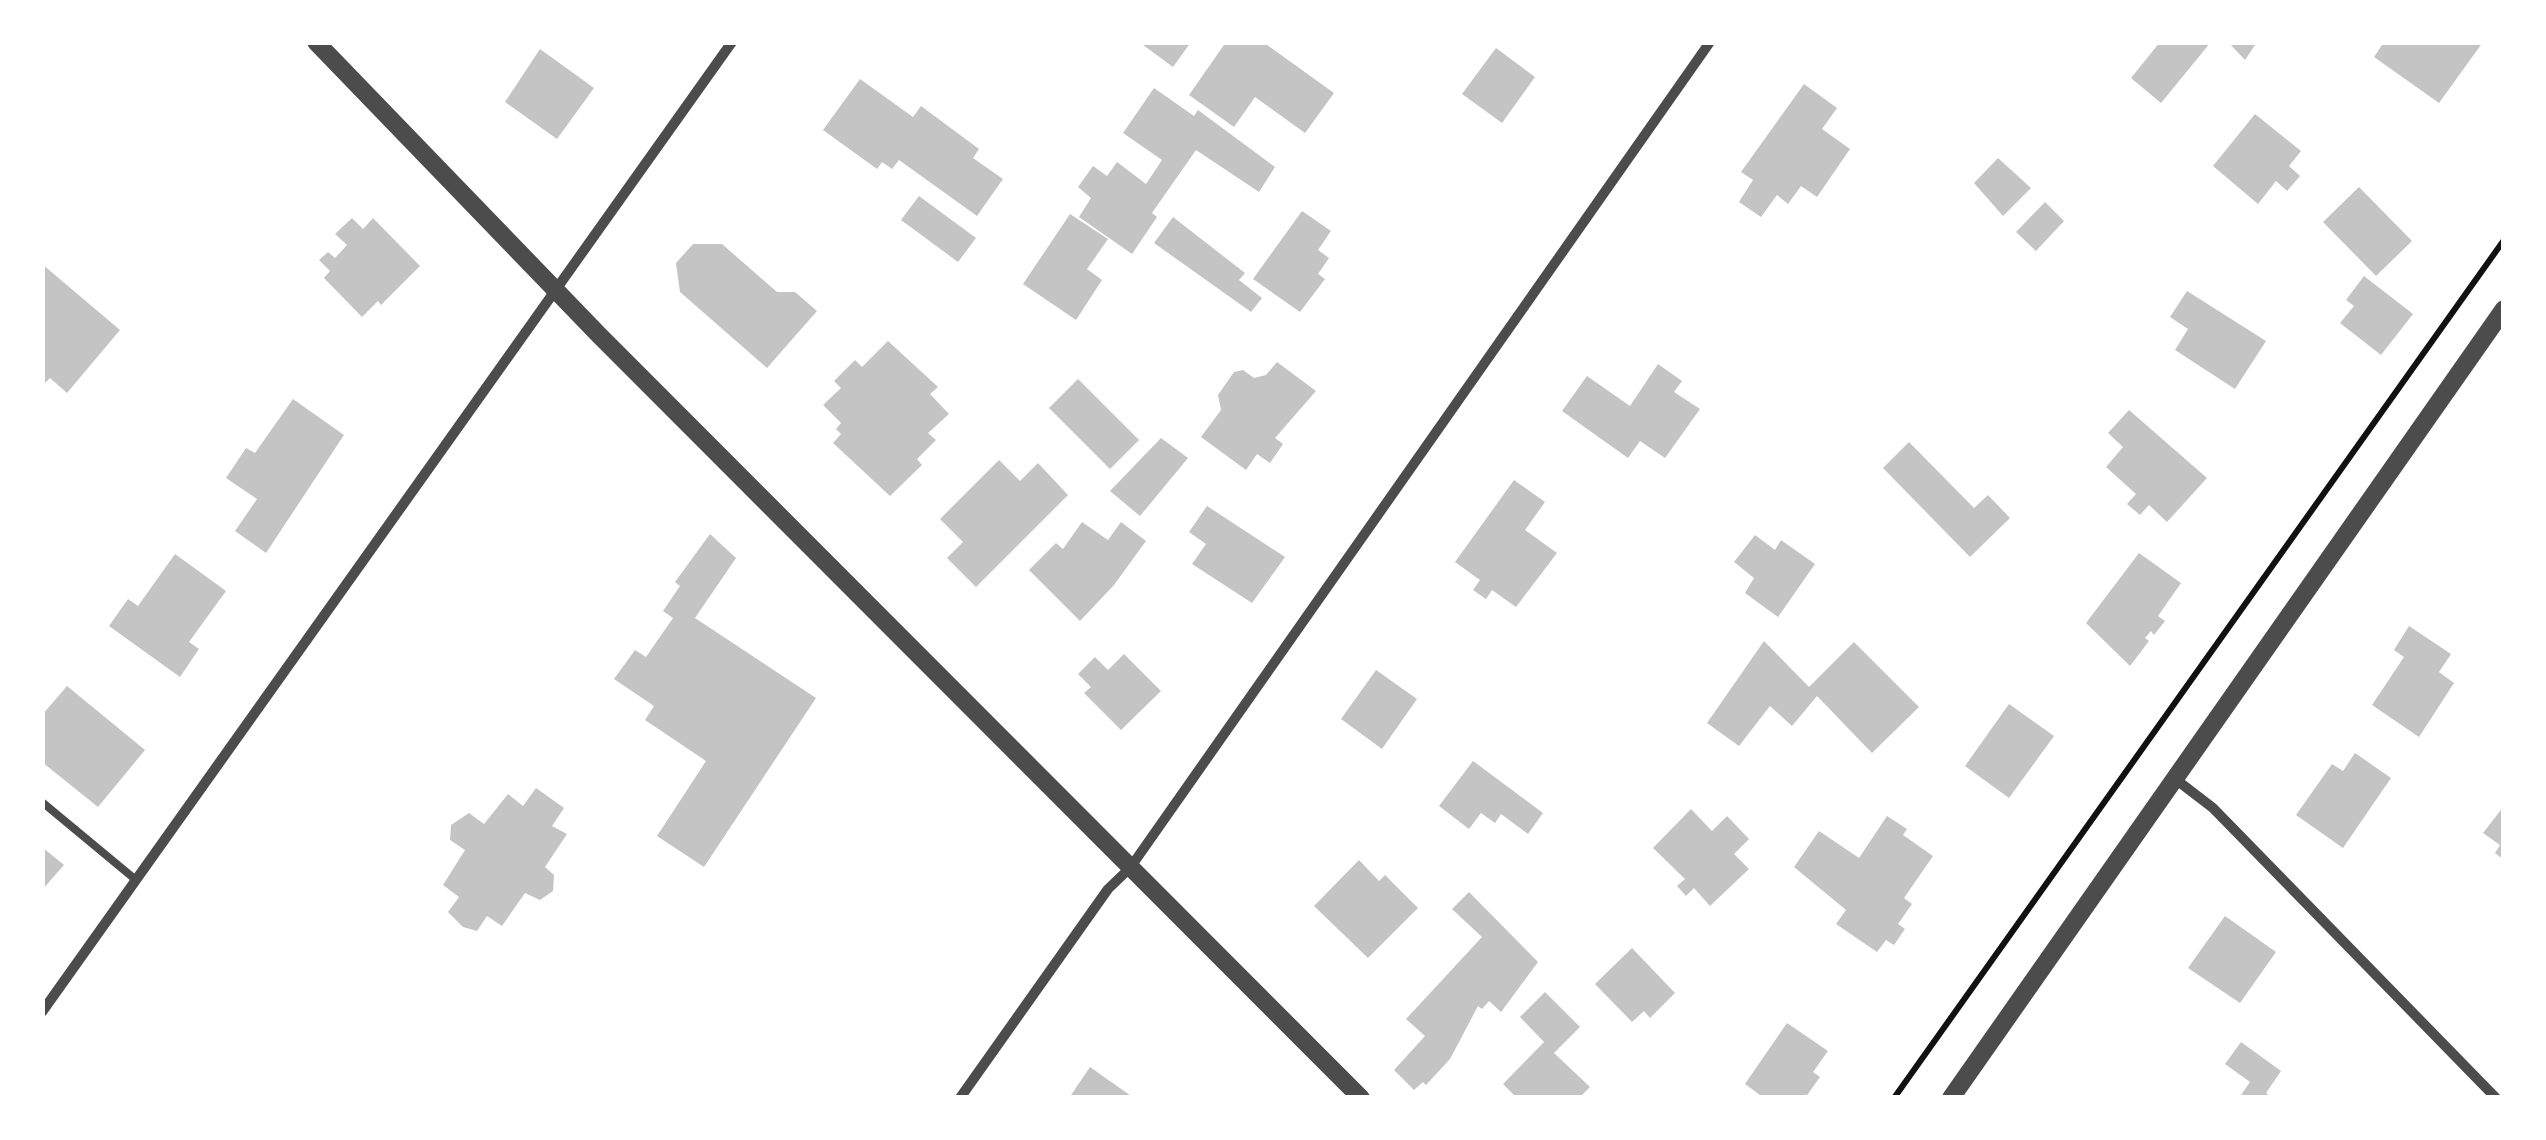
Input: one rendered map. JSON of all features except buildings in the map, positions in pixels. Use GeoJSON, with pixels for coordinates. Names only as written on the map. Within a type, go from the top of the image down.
{"type":"FeatureCollection","features":[{"type":"Feature","properties":{"kind":"street"},"geometry":{"type":"LineString","coordinates":[[316,42],[556,290],[1361,1098]]}},
{"type":"Feature","properties":{"kind":"street"},"geometry":{"type":"LineString","coordinates":[[42,1012],[732,42]]}},
{"type":"Feature","properties":{"kind":"street"},"geometry":{"type":"LineString","coordinates":[[960,1098],[1108,889],[1130,868],[1710,42]]}},
{"type":"Feature","properties":{"kind":"street"},"geometry":{"type":"LineString","coordinates":[[1951,1098],[2504,309]]}},
{"type":"Feature","properties":{"kind":"street"},"geometry":{"type":"LineString","coordinates":[[2174,778],[2213,808],[2496,1098]]}},
{"type":"Feature","properties":{"kind":"lane"},"geometry":{"type":"LineString","coordinates":[[42,802],[136,880]]}},
{"type":"Feature","properties":{"kind":"path"},"geometry":{"type":"LineString","coordinates":[[1894,1098],[2504,240]]}}]}
